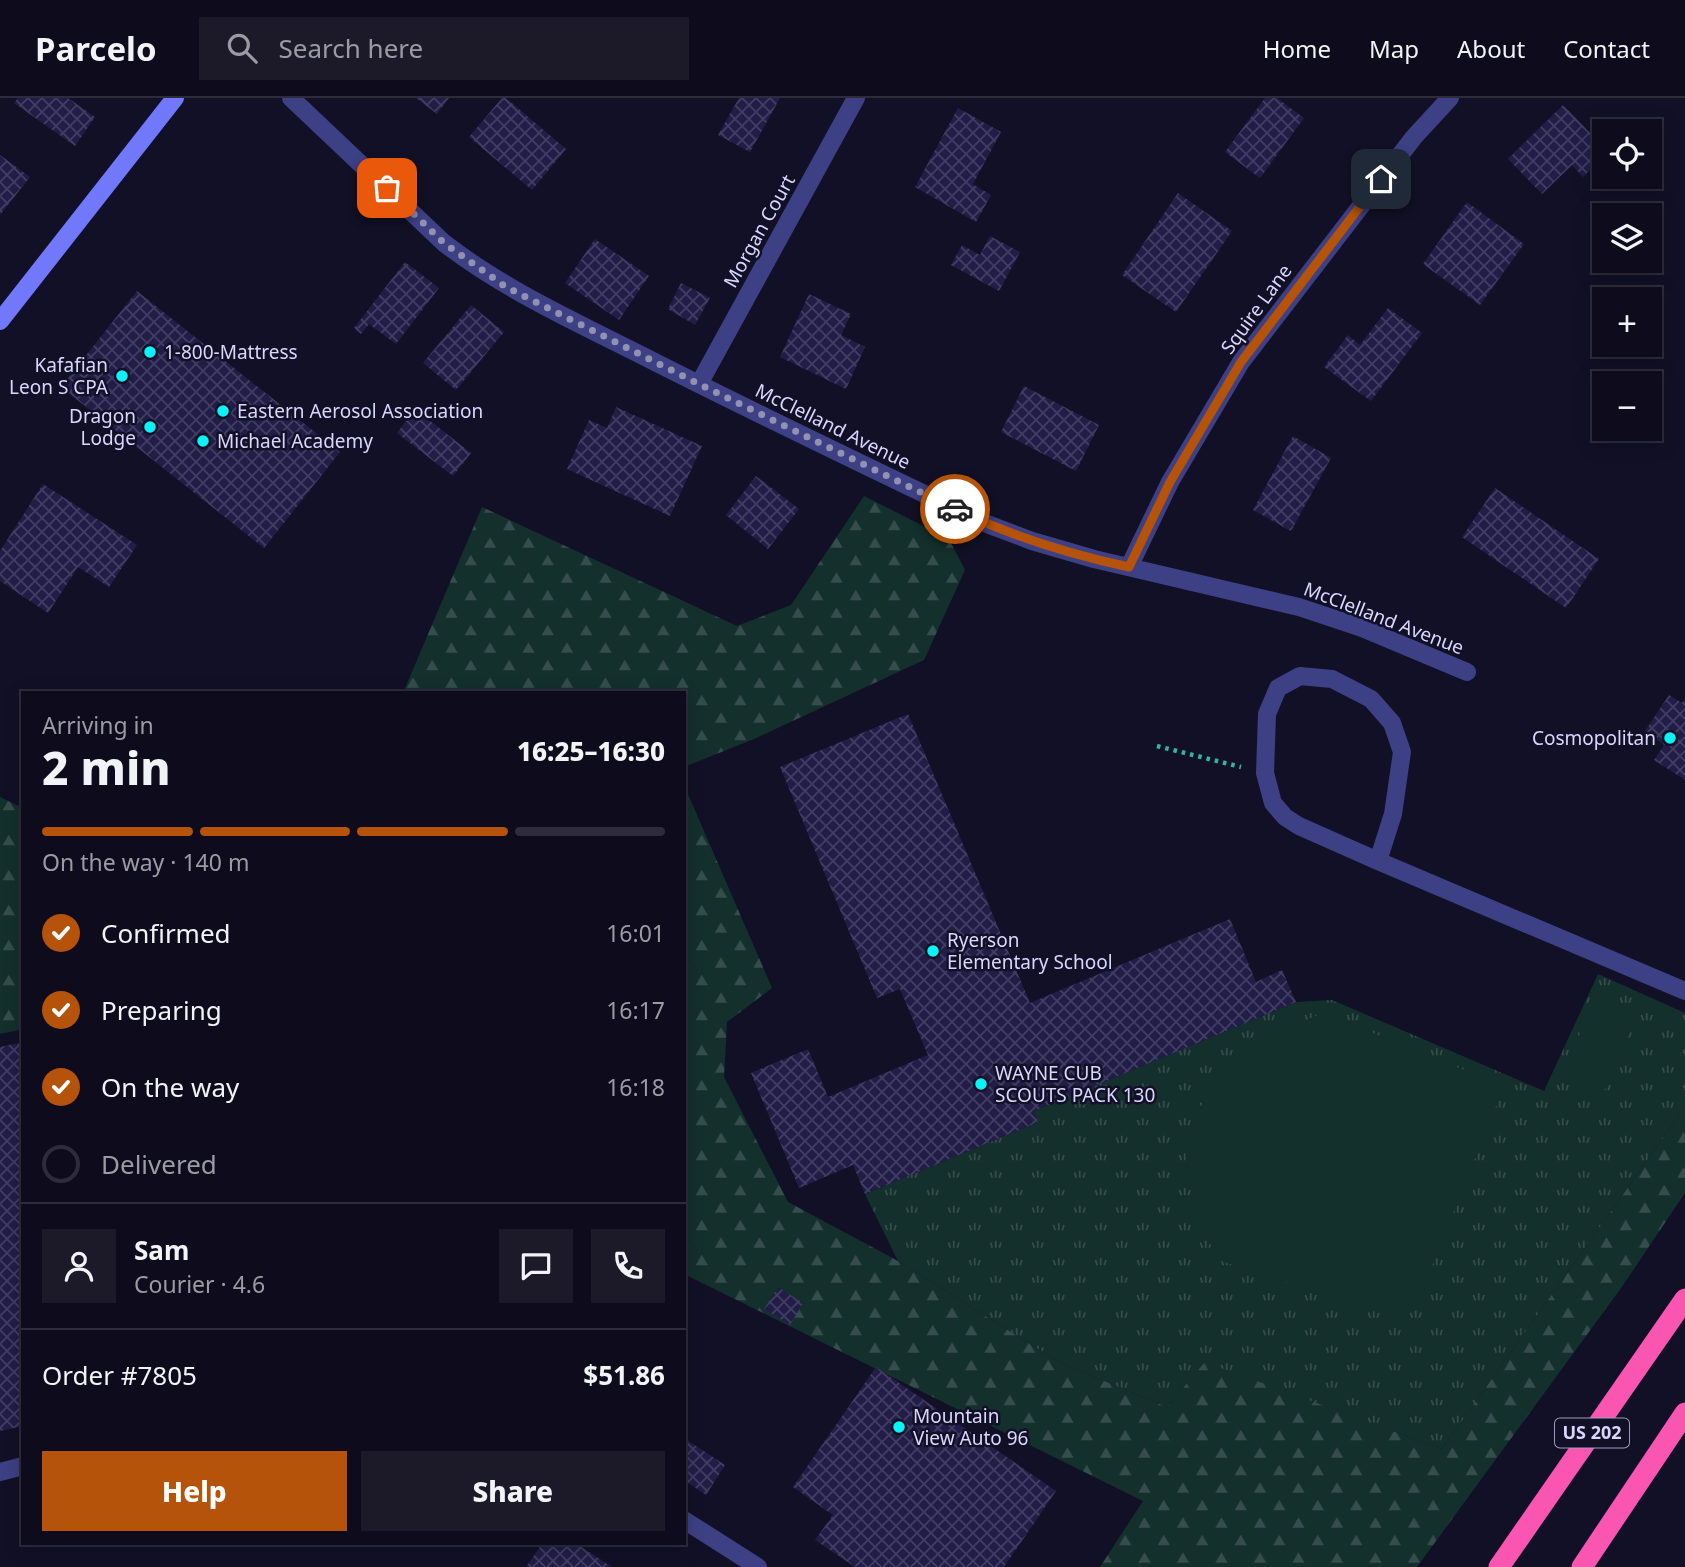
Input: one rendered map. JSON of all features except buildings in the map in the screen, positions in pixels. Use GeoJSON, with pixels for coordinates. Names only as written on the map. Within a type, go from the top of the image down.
{"type":"FeatureCollection","features":[{"type":"Feature","properties":{"kind":"highway","name":"US 202"},"geometry":{"type":"LineString","coordinates":[[1499,1567],[1685,1299]]}},
{"type":"Feature","properties":{"kind":"highway","name":"US 202"},"geometry":{"type":"LineString","coordinates":[[1582,1567],[1685,1413]]}},
{"type":"Feature","properties":{"kind":"main road"},"geometry":{"type":"LineString","coordinates":[[0,321],[175,98]]}},
{"type":"Feature","properties":{"kind":"street","name":"McClelland Avenue"},"geometry":{"type":"LineString","coordinates":[[290,98],[444,243],[470,263],[506,287],[699,384],[987,524],[1032,541],[1299,607],[1362,628],[1467,672]]}},
{"type":"Feature","properties":{"kind":"street","name":"Morgan Court"},"geometry":{"type":"LineString","coordinates":[[699,384],[856,98]]}},
{"type":"Feature","properties":{"kind":"street","name":"Squire Lane"},"geometry":{"type":"LineString","coordinates":[[1129,567],[1170,482],[1241,362],[1414,136],[1450,98]]}},
{"type":"Feature","properties":{"kind":"street"},"geometry":{"type":"LineString","coordinates":[[1378,861],[1393,814],[1402,752],[1392,723],[1371,699],[1332,679],[1300,676],[1278,688],[1267,714],[1265,773],[1273,803],[1285,817],[1299,826],[1378,861],[1685,992]]}},
{"type":"Feature","properties":{"kind":"street"},"geometry":{"type":"LineString","coordinates":[[0,1472],[21,1467]]}},
{"type":"Feature","properties":{"kind":"street"},"geometry":{"type":"LineString","coordinates":[[686,1521],[758,1567]]}},
{"type":"Feature","properties":{"kind":"path"},"geometry":{"type":"LineString","coordinates":[[1157,746],[1265,773]]}},
{"type":"Feature","properties":{"kind":"green space"},"geometry":{"type":"Polygon","coordinates":[[[864,496],[949,539],[965,570],[924,660],[754,739],[686,766],[686,691],[404,691],[482,507],[737,626],[791,605],[864,496]]]}},
{"type":"Feature","properties":{"kind":"green space"},"geometry":{"type":"Polygon","coordinates":[[[686,790],[772,988],[727,1022],[724,1077],[788,1202],[898,1261],[1059,1362],[1167,1407],[1205,1361],[1442,1449],[1685,1107],[1685,1193],[1621,1288],[1417,1567],[1100,1567],[1143,1501],[686,1275],[686,790]]]}},
{"type":"Feature","properties":{"kind":"green space"},"geometry":{"type":"Polygon","coordinates":[[[0,797],[21,807],[21,1029],[0,1034],[0,797]]]}},
{"type":"Feature","properties":{"kind":"green space"},"geometry":{"type":"Polygon","coordinates":[[[1598,974],[1685,1013],[1685,1107],[1442,1449],[1205,1362],[1167,1407],[1059,1362],[898,1261],[865,1194],[1038,1122],[1034,1111],[1296,1002],[1332,1000],[1544,1091],[1598,974]]]}},
{"type":"Feature","properties":{"kind":"green space"},"geometry":{"type":"Polygon","coordinates":[[[1595,997],[1636,1015],[1602,1096],[1561,1079],[1595,997]]]}},
{"type":"Feature","properties":{"kind":"green space"},"geometry":{"type":"Polygon","coordinates":[[[1323,1013],[1504,1086],[1414,1311],[1397,1319],[1218,1260],[1194,1210],[1183,1139],[1218,1076],[1260,1039],[1323,1013]]]}},
{"type":"Feature","properties":{"kind":"way so far"},"geometry":{"type":"LineString","coordinates":[[387,188],[444,243],[506,287],[955,509]]}},
{"type":"Feature","properties":{"kind":"place","name":"1-800-Mattress"},"geometry":{"type":"Point","coordinates":[150,352]}},
{"type":"Feature","properties":{"kind":"place","name":"Kafafian Leon S CPA"},"geometry":{"type":"Point","coordinates":[122,376]}},
{"type":"Feature","properties":{"kind":"place","name":"Eastern Aerosol Association"},"geometry":{"type":"Point","coordinates":[223,411]}},
{"type":"Feature","properties":{"kind":"place","name":"Dragon Lodge"},"geometry":{"type":"Point","coordinates":[150,427]}},
{"type":"Feature","properties":{"kind":"place","name":"Michael Academy"},"geometry":{"type":"Point","coordinates":[203,441]}},
{"type":"Feature","properties":{"kind":"place","name":"Cosmopolitan"},"geometry":{"type":"Point","coordinates":[1670,738]}},
{"type":"Feature","properties":{"kind":"place","name":"Ryerson Elementary School"},"geometry":{"type":"Point","coordinates":[933,951]}},
{"type":"Feature","properties":{"kind":"place","name":"WAYNE CUB SCOUTS PACK 130"},"geometry":{"type":"Point","coordinates":[981,1084]}},
{"type":"Feature","properties":{"kind":"place","name":"Mountain View Auto 96"},"geometry":{"type":"Point","coordinates":[899,1427]}},
{"type":"Feature","properties":{"kind":"route"},"geometry":{"type":"LineString","coordinates":[[955,509],[1032,541],[1129,567],[1170,482],[1241,362],[1381,179]]}}]}
